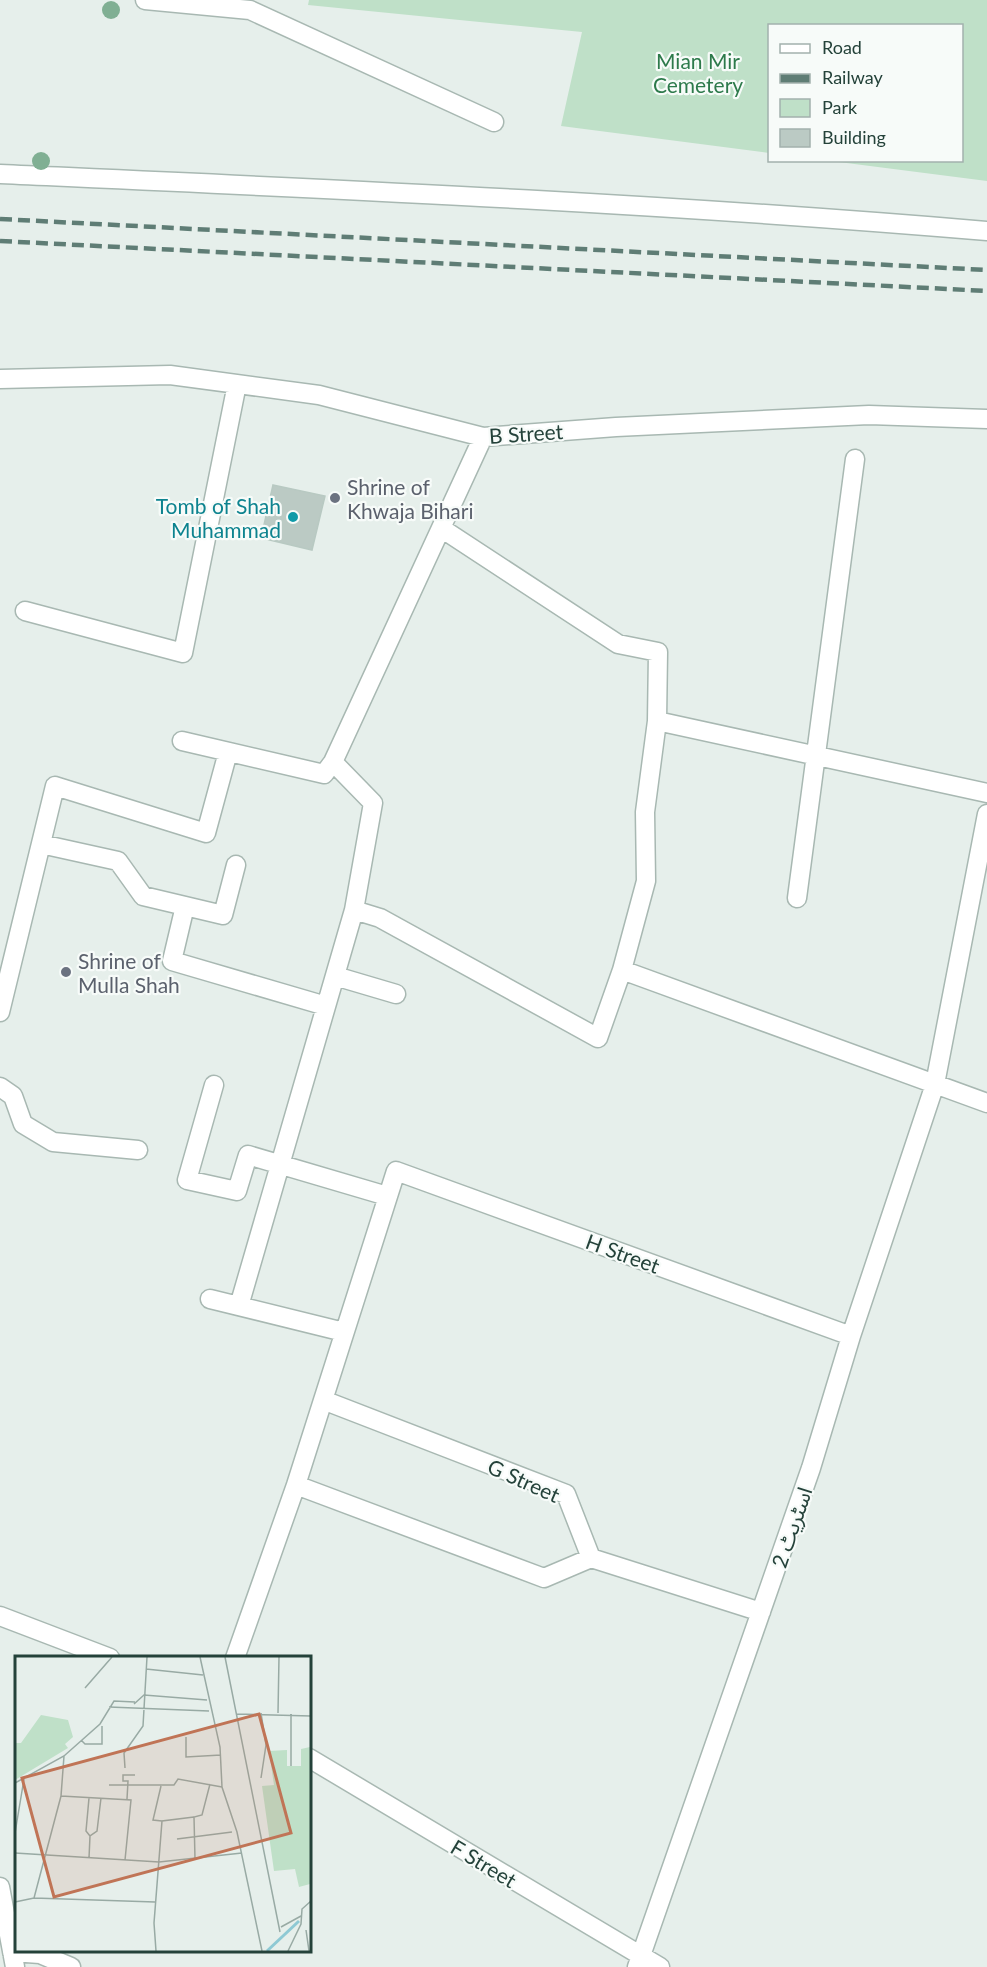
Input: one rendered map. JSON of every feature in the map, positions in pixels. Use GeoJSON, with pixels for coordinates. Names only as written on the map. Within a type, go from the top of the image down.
{"type":"FeatureCollection","features":[{"type":"Feature","properties":{"kind":"street"},"geometry":{"type":"LineString","coordinates":[[145,0],[250,10],[494,122]]}},
{"type":"Feature","properties":{"kind":"street"},"geometry":{"type":"LineString","coordinates":[[0,174],[336,189],[791,214],[987,231]]}},
{"type":"Feature","properties":{"kind":"street","name":"B Street"},"geometry":{"type":"LineString","coordinates":[[0,379],[170,375],[319,395],[483,437],[616,427],[868,415],[987,419]]}},
{"type":"Feature","properties":{"kind":"street"},"geometry":{"type":"LineString","coordinates":[[25,611],[183,654],[237,384]]}},
{"type":"Feature","properties":{"kind":"street"},"geometry":{"type":"LineString","coordinates":[[182,741],[324,774],[333,762],[483,437]]}},
{"type":"Feature","properties":{"kind":"street"},"geometry":{"type":"LineString","coordinates":[[797,898],[855,459]]}},
{"type":"Feature","properties":{"kind":"street"},"geometry":{"type":"LineString","coordinates":[[354,910],[380,918],[598,1038],[622,970],[646,881],[645,812],[657,721],[658,652],[618,644],[441,528]]}},
{"type":"Feature","properties":{"kind":"street"},"geometry":{"type":"LineString","coordinates":[[657,721],[987,794]]}},
{"type":"Feature","properties":{"kind":"street"},"geometry":{"type":"LineString","coordinates":[[0,1012],[55,786],[206,833],[228,752]]}},
{"type":"Feature","properties":{"kind":"street"},"geometry":{"type":"LineString","coordinates":[[239,1306],[354,910],[373,803],[333,762]]}},
{"type":"Feature","properties":{"kind":"street","name":"اسٹریٹ 2"},"geometry":{"type":"LineString","coordinates":[[639,1962],[811,1468],[851,1336],[935,1084],[987,814]]}},
{"type":"Feature","properties":{"kind":"street"},"geometry":{"type":"LineString","coordinates":[[41,844],[118,861],[143,896],[223,915],[236,865]]}},
{"type":"Feature","properties":{"kind":"street"},"geometry":{"type":"LineString","coordinates":[[185,906],[172,961],[326,1006]]}},
{"type":"Feature","properties":{"kind":"street"},"geometry":{"type":"LineString","coordinates":[[622,970],[987,1103]]}},
{"type":"Feature","properties":{"kind":"street"},"geometry":{"type":"LineString","coordinates":[[334,976],[396,994]]}},
{"type":"Feature","properties":{"kind":"street"},"geometry":{"type":"LineString","coordinates":[[214,1085],[187,1180],[237,1191],[248,1155],[387,1196],[296,1485],[236,1656]]}},
{"type":"Feature","properties":{"kind":"street"},"geometry":{"type":"LineString","coordinates":[[0,1087],[13,1096],[23,1124],[52,1142],[138,1150]]}},
{"type":"Feature","properties":{"kind":"street","name":"H Street"},"geometry":{"type":"LineString","coordinates":[[387,1196],[396,1171],[851,1336]]}},
{"type":"Feature","properties":{"kind":"street"},"geometry":{"type":"LineString","coordinates":[[210,1299],[344,1332]]}},
{"type":"Feature","properties":{"kind":"street","name":"G Street"},"geometry":{"type":"LineString","coordinates":[[323,1400],[566,1494],[591,1558]]}},
{"type":"Feature","properties":{"kind":"street"},"geometry":{"type":"LineString","coordinates":[[296,1485],[544,1578],[591,1558],[761,1612]]}},
{"type":"Feature","properties":{"kind":"street"},"geometry":{"type":"LineString","coordinates":[[0,1616],[105,1656]]}},
{"type":"Feature","properties":{"kind":"street","name":"F Street"},"geometry":{"type":"LineString","coordinates":[[310,1759],[639,1962],[660,1967]]}},
{"type":"Feature","properties":{"kind":"street"},"geometry":{"type":"LineString","coordinates":[[0,1887],[14,1960],[40,1954],[71,1967]]}},
{"type":"Feature","properties":{"kind":"green space","name":"Mian Mir Cemetery"},"geometry":{"type":"Polygon","coordinates":[[[309,0],[987,0],[987,181],[839,162],[963,162],[963,24],[768,24],[768,153],[561,126],[582,32],[308,5],[309,0]]]}},
{"type":"Feature","properties":{"kind":"building","name":"Tomb of Shah Muhammad"},"geometry":{"type":"Polygon","coordinates":[[[273,485],[325,496],[312,550],[261,538],[273,485]]]}},
{"type":"Feature","properties":{"kind":"railway"},"geometry":{"type":"LineString","coordinates":[[0,219],[987,270]]}},
{"type":"Feature","properties":{"kind":"railway"},"geometry":{"type":"LineString","coordinates":[[0,241],[987,291]]}},
{"type":"Feature","properties":{"kind":"place","name":"Shrine of Khwaja Bihari"},"geometry":{"type":"Point","coordinates":[335,498]}},
{"type":"Feature","properties":{"kind":"place","name":"Tomb of Shah Muhammad"},"geometry":{"type":"Point","coordinates":[293,517]}},
{"type":"Feature","properties":{"kind":"place","name":"Shrine of Mulla Shah"},"geometry":{"type":"Point","coordinates":[66,972]}}]}
